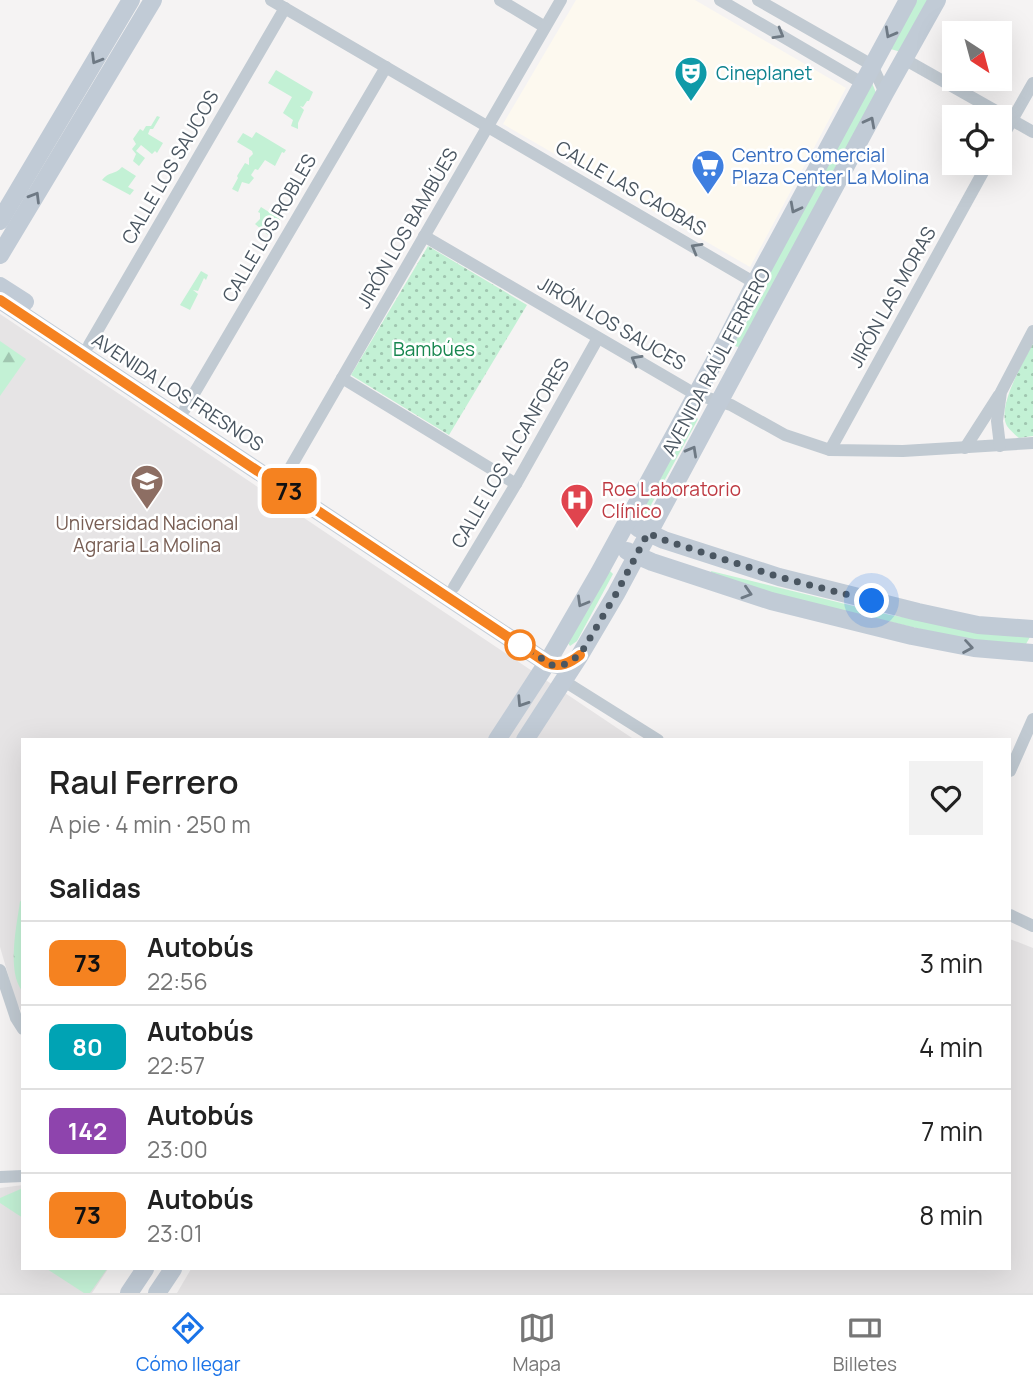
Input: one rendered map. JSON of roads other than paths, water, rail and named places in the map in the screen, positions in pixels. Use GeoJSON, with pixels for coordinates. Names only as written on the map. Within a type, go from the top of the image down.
{"type":"FeatureCollection","features":[{"type":"Feature","properties":{"kind":"main road"},"geometry":{"type":"LineString","coordinates":[[0,221],[131,0]]}},
{"type":"Feature","properties":{"kind":"main road"},"geometry":{"type":"LineString","coordinates":[[0,255],[153,0]]}},
{"type":"Feature","properties":{"kind":"main road","name":"AVENIDA RAÚL FERRERO"},"geometry":{"type":"LineString","coordinates":[[499,738],[599,573],[908,0]]}},
{"type":"Feature","properties":{"kind":"main road","name":"AVENIDA RAÚL FERRERO"},"geometry":{"type":"LineString","coordinates":[[526,738],[616,594],[937,0]]}},
{"type":"Feature","properties":{"kind":"main road","name":"AVENIDA LOS FRESNOS"},"geometry":{"type":"LineString","coordinates":[[0,286],[454,587],[550,657]]}},
{"type":"Feature","properties":{"kind":"main road","name":"AVENIDA LOS FRESNOS"},"geometry":{"type":"LineString","coordinates":[[0,300],[550,657]]}},
{"type":"Feature","properties":{"kind":"main road"},"geometry":{"type":"LineString","coordinates":[[725,342],[744,356]]}},
{"type":"Feature","properties":{"kind":"main road"},"geometry":{"type":"LineString","coordinates":[[627,522],[648,533],[779,577],[978,625],[1033,629]]}},
{"type":"Feature","properties":{"kind":"main road"},"geometry":{"type":"LineString","coordinates":[[614,545],[652,562],[771,601],[912,636],[974,648],[1033,653]]}},
{"type":"Feature","properties":{"kind":"main road"},"geometry":{"type":"LineString","coordinates":[[700,579],[709,555]]}},
{"type":"Feature","properties":{"kind":"main road"},"geometry":{"type":"LineString","coordinates":[[599,573],[606,567],[616,568],[620,577],[616,594]]}},
{"type":"Feature","properties":{"kind":"main road"},"geometry":{"type":"LineString","coordinates":[[550,657],[552,665],[563,665],[580,655]]}},
{"type":"Feature","properties":{"kind":"main road"},"geometry":{"type":"LineString","coordinates":[[129,1293],[144,1270]]}},
{"type":"Feature","properties":{"kind":"main road"},"geometry":{"type":"LineString","coordinates":[[157,1293],[172,1270]]}},
{"type":"Feature","properties":{"kind":"street","name":"CALLE LAS CAOBAS"},"geometry":{"type":"LineString","coordinates":[[271,0],[755,283]]}},
{"type":"Feature","properties":{"kind":"street"},"geometry":{"type":"LineString","coordinates":[[500,0],[545,27]]}},
{"type":"Feature","properties":{"kind":"street","name":"JIRÓN LOS BAMBÚES"},"geometry":{"type":"LineString","coordinates":[[286,475],[561,0]]}},
{"type":"Feature","properties":{"kind":"street"},"geometry":{"type":"LineString","coordinates":[[720,0],[862,83]]}},
{"type":"Feature","properties":{"kind":"street"},"geometry":{"type":"LineString","coordinates":[[758,0],[872,65],[885,93]]}},
{"type":"Feature","properties":{"kind":"street","name":"CALLE LOS SAUCOS"},"geometry":{"type":"LineString","coordinates":[[89,345],[285,8]]}},
{"type":"Feature","properties":{"kind":"street"},"geometry":{"type":"LineString","coordinates":[[904,60],[984,105]]}},
{"type":"Feature","properties":{"kind":"street","name":"CALLE LOS ROBLES"},"geometry":{"type":"LineString","coordinates":[[185,409],[386,67]]}},
{"type":"Feature","properties":{"kind":"street"},"geometry":{"type":"LineString","coordinates":[[1033,83],[1012,121],[1033,132]]}},
{"type":"Feature","properties":{"kind":"street","name":"JIRÓN LAS MORAS"},"geometry":{"type":"LineString","coordinates":[[830,450],[982,175]]}},
{"type":"Feature","properties":{"kind":"street","name":"JIRÓN LOS SAUCES"},"geometry":{"type":"LineString","coordinates":[[424,236],[695,394],[740,410],[785,435],[830,450],[903,451],[1033,443]]}},
{"type":"Feature","properties":{"kind":"street"},"geometry":{"type":"LineString","coordinates":[[965,447],[1002,392],[1033,331]]}},
{"type":"Feature","properties":{"kind":"street","name":"CALLE LOS ALCANFORES"},"geometry":{"type":"LineString","coordinates":[[454,587],[516,484],[598,338]]}},
{"type":"Feature","properties":{"kind":"street"},"geometry":{"type":"LineString","coordinates":[[342,378],[516,484]]}},
{"type":"Feature","properties":{"kind":"street"},"geometry":{"type":"LineString","coordinates":[[1000,446],[997,421],[1002,392]]}},
{"type":"Feature","properties":{"kind":"street"},"geometry":{"type":"LineString","coordinates":[[564,681],[656,738]]}},
{"type":"Feature","properties":{"kind":"street"},"geometry":{"type":"LineString","coordinates":[[1011,769],[1033,719]]}},
{"type":"Feature","properties":{"kind":"street"},"geometry":{"type":"LineString","coordinates":[[1011,915],[1033,926]]}},
{"type":"Feature","properties":{"kind":"street"},"geometry":{"type":"LineString","coordinates":[[0,970],[21,1026]]}},
{"type":"Feature","properties":{"kind":"street"},"geometry":{"type":"LineString","coordinates":[[0,1177],[21,1176]]}},
{"type":"Feature","properties":{"kind":"place","name":"Cineplanet"},"geometry":{"type":"Point","coordinates":[691,103]}},
{"type":"Feature","properties":{"kind":"place","name":"Centro Comercial Plaza Center La Molina"},"geometry":{"type":"Point","coordinates":[708,196]}},
{"type":"Feature","properties":{"kind":"place","name":"Universidad Nacional Agraria La Molina"},"geometry":{"type":"Point","coordinates":[147,511]}},
{"type":"Feature","properties":{"kind":"place","name":"Roe Laboratorio Clínico"},"geometry":{"type":"Point","coordinates":[577,530]}},
{"type":"Feature","properties":{"kind":"park label","name":"Bambúes"},"geometry":{"type":"Point","coordinates":[434,349]}}]}
